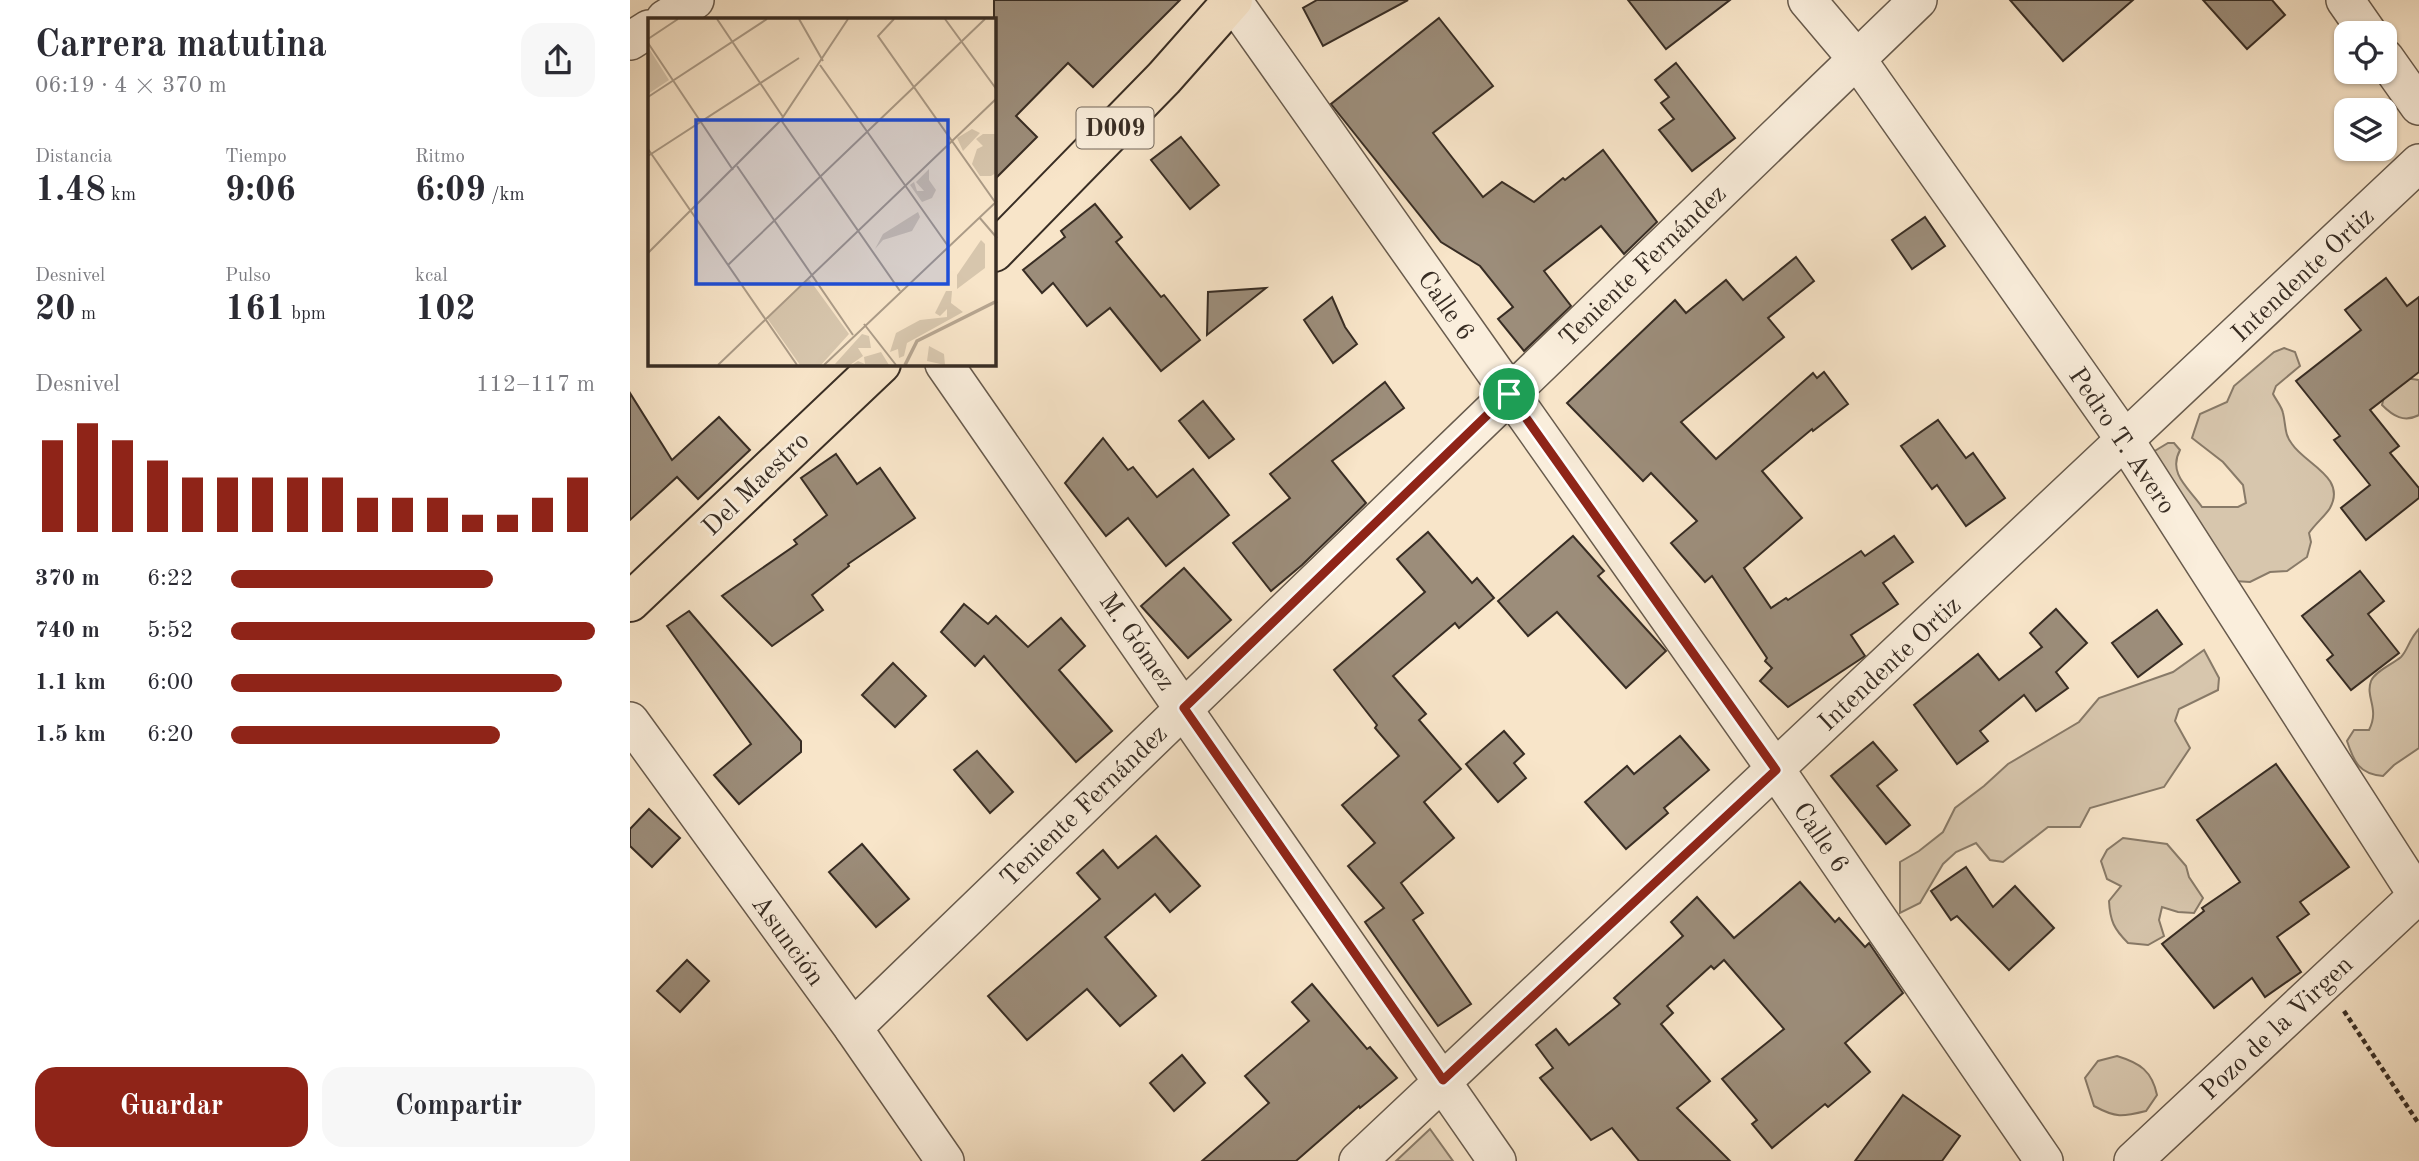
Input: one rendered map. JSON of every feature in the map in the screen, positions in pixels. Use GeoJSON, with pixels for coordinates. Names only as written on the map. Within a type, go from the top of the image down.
{"type":"FeatureCollection","features":[{"type":"Feature","properties":{"kind":"main road","name":"D009"},"geometry":{"type":"LineString","coordinates":[[996,250],[1164,78],[1233,0]]}},
{"type":"Feature","properties":{"kind":"main road","name":"Del Maestro"},"geometry":{"type":"LineString","coordinates":[[630,602],[878,366]]}},
{"type":"Feature","properties":{"kind":"street"},"geometry":{"type":"LineString","coordinates":[[648,0],[662,18]]}},
{"type":"Feature","properties":{"kind":"street"},"geometry":{"type":"LineString","coordinates":[[665,18],[695,0]]}},
{"type":"Feature","properties":{"kind":"street","name":"Calle 6"},"geometry":{"type":"LineString","coordinates":[[1233,0],[1776,770],[2044,1161]]}},
{"type":"Feature","properties":{"kind":"street","name":"Pedro T. Avero"},"geometry":{"type":"LineString","coordinates":[[1807,0],[1856,58],[2125,440],[2418,895]]}},
{"type":"Feature","properties":{"kind":"street","name":"Teniente Fernández"},"geometry":{"type":"LineString","coordinates":[[853,1028],[1918,0]]}},
{"type":"Feature","properties":{"kind":"street"},"geometry":{"type":"LineString","coordinates":[[2345,0],[2360,21]]}},
{"type":"Feature","properties":{"kind":"street"},"geometry":{"type":"LineString","coordinates":[[630,41],[648,30]]}},
{"type":"Feature","properties":{"kind":"street"},"geometry":{"type":"LineString","coordinates":[[2397,75],[2419,106]]}},
{"type":"Feature","properties":{"kind":"street","name":"Intendente Ortiz"},"geometry":{"type":"LineString","coordinates":[[1358,1161],[2419,163]]}},
{"type":"Feature","properties":{"kind":"street","name":"M. Gómez"},"geometry":{"type":"LineString","coordinates":[[945,366],[1497,1161]]}},
{"type":"Feature","properties":{"kind":"street","name":"Asunción"},"geometry":{"type":"LineString","coordinates":[[630,721],[853,1028],[945,1161]]}},
{"type":"Feature","properties":{"kind":"street","name":"Pozo de la Virgen"},"geometry":{"type":"LineString","coordinates":[[2133,1161],[2418,895]]}},
{"type":"Feature","properties":{"kind":"path"},"geometry":{"type":"LineString","coordinates":[[2325,982],[2419,1124]]}},
{"type":"Feature","properties":{"kind":"shaded area"},"geometry":{"type":"Polygon","coordinates":[[[2284,348],[2295,352],[2300,366],[2276,386],[2273,394],[2282,411],[2286,433],[2298,451],[2329,479],[2334,497],[2328,511],[2309,533],[2311,542],[2307,557],[2287,571],[2270,572],[2250,582],[2234,581],[2153,452],[2168,443],[2174,443],[2180,450],[2176,467],[2178,474],[2202,507],[2238,507],[2246,503],[2243,485],[2223,462],[2192,438],[2200,414],[2227,402],[2234,386],[2274,352],[2284,348]]]}},
{"type":"Feature","properties":{"kind":"shaded area"},"geometry":{"type":"Polygon","coordinates":[[[2405,378],[2419,380],[2419,415],[2408,418],[2395,415],[2382,405],[2387,384],[2405,378]]]}},
{"type":"Feature","properties":{"kind":"shaded area"},"geometry":{"type":"Polygon","coordinates":[[[2419,629],[2419,748],[2383,776],[2368,773],[2355,761],[2347,741],[2354,730],[2369,730],[2373,715],[2370,687],[2373,677],[2401,657],[2419,629]]]}},
{"type":"Feature","properties":{"kind":"shaded area"},"geometry":{"type":"Polygon","coordinates":[[[2204,650],[2219,678],[2218,690],[2179,709],[2175,721],[2190,748],[2164,787],[2090,808],[2080,827],[2048,827],[2003,862],[1990,860],[1976,843],[1956,852],[1943,864],[1920,903],[1900,913],[1900,862],[1943,832],[1955,808],[2008,764],[2079,722],[2099,698],[2173,672],[2204,650]]]}},
{"type":"Feature","properties":{"kind":"shaded area"},"geometry":{"type":"Polygon","coordinates":[[[2123,838],[2167,844],[2186,866],[2189,877],[2203,898],[2194,913],[2162,907],[2159,920],[2164,936],[2148,945],[2128,943],[2116,929],[2110,914],[2109,901],[2121,886],[2107,879],[2101,861],[2107,850],[2123,838]]]}},
{"type":"Feature","properties":{"kind":"shaded area"},"geometry":{"type":"Polygon","coordinates":[[[2117,1056],[2144,1069],[2152,1080],[2157,1095],[2146,1111],[2119,1115],[2094,1106],[2085,1078],[2098,1061],[2117,1056]]]}},
{"type":"Feature","properties":{"kind":"shaded area"},"geometry":{"type":"Polygon","coordinates":[[[1430,1129],[1453,1161],[1396,1161],[1430,1129]]]}},
{"type":"Feature","properties":{"kind":"building"},"geometry":{"type":"Polygon","coordinates":[[[994,0],[1180,0],[1093,87],[1068,63],[1016,116],[1037,137],[996,178],[994,0]]]}},
{"type":"Feature","properties":{"kind":"building"},"geometry":{"type":"Polygon","coordinates":[[[1317,0],[1408,0],[1323,46],[1303,8],[1317,0]]]}},
{"type":"Feature","properties":{"kind":"building"},"geometry":{"type":"Polygon","coordinates":[[[1628,0],[1730,0],[1666,49],[1628,0]]]}},
{"type":"Feature","properties":{"kind":"building"},"geometry":{"type":"Polygon","coordinates":[[[2010,0],[2133,0],[2063,61],[2010,0]]]}},
{"type":"Feature","properties":{"kind":"building"},"geometry":{"type":"Polygon","coordinates":[[[2203,0],[2272,0],[2285,15],[2247,49],[2203,0]]]}},
{"type":"Feature","properties":{"kind":"building"},"geometry":{"type":"Polygon","coordinates":[[[1439,18],[1493,86],[1433,133],[1483,197],[1502,182],[1534,202],[1603,150],[1657,222],[1624,254],[1601,226],[1544,271],[1571,306],[1524,351],[1498,319],[1513,307],[1480,266],[1441,242],[1331,104],[1439,18]]]}},
{"type":"Feature","properties":{"kind":"building"},"geometry":{"type":"Polygon","coordinates":[[[1676,63],[1735,138],[1692,171],[1659,130],[1674,119],[1661,103],[1669,97],[1655,80],[1676,63]]]}},
{"type":"Feature","properties":{"kind":"building"},"geometry":{"type":"Polygon","coordinates":[[[1181,137],[1219,185],[1190,209],[1151,160],[1181,137]]]}},
{"type":"Feature","properties":{"kind":"building"},"geometry":{"type":"Polygon","coordinates":[[[1095,204],[1122,237],[1116,242],[1200,340],[1161,371],[1110,308],[1087,326],[1053,283],[1042,293],[1023,270],[1065,237],[1061,231],[1095,204]]]}},
{"type":"Feature","properties":{"kind":"building"},"geometry":{"type":"Polygon","coordinates":[[[1925,217],[1945,246],[1912,269],[1892,240],[1925,217]]]}},
{"type":"Feature","properties":{"kind":"building"},"geometry":{"type":"Polygon","coordinates":[[[1796,257],[1814,281],[1768,318],[1784,337],[1681,422],[1716,459],[1813,373],[1817,378],[1824,372],[1848,404],[1813,431],[1812,429],[1762,471],[1802,518],[1744,568],[1771,608],[1786,598],[1788,600],[1861,551],[1865,556],[1894,536],[1913,562],[1883,583],[1898,604],[1851,635],[1865,656],[1788,707],[1760,681],[1772,668],[1712,576],[1705,582],[1671,543],[1697,521],[1651,473],[1643,481],[1567,403],[1675,300],[1686,313],[1726,280],[1743,300],[1796,257]]]}},
{"type":"Feature","properties":{"kind":"building"},"geometry":{"type":"Polygon","coordinates":[[[2386,278],[2407,306],[2419,297],[2419,372],[2370,410],[2399,446],[2390,453],[2419,488],[2419,498],[2366,540],[2341,508],[2370,485],[2334,440],[2340,436],[2296,381],[2361,330],[2345,310],[2386,278]]]}},
{"type":"Feature","properties":{"kind":"building"},"geometry":{"type":"Polygon","coordinates":[[[1266,288],[1207,335],[1208,292],[1266,288]]]}},
{"type":"Feature","properties":{"kind":"building"},"geometry":{"type":"Polygon","coordinates":[[[1332,297],[1345,327],[1357,344],[1333,363],[1304,320],[1332,297]]]}},
{"type":"Feature","properties":{"kind":"building"},"geometry":{"type":"Polygon","coordinates":[[[1385,382],[1404,408],[1332,461],[1366,503],[1271,591],[1233,543],[1290,498],[1270,474],[1385,382]]]}},
{"type":"Feature","properties":{"kind":"building"},"geometry":{"type":"Polygon","coordinates":[[[630,393],[672,460],[719,417],[750,450],[698,499],[677,477],[630,520],[630,393]]]}},
{"type":"Feature","properties":{"kind":"building"},"geometry":{"type":"Polygon","coordinates":[[[1203,401],[1234,439],[1209,458],[1179,421],[1203,401]]]}},
{"type":"Feature","properties":{"kind":"building"},"geometry":{"type":"Polygon","coordinates":[[[1938,420],[1966,458],[1973,453],[2005,498],[1966,526],[1937,485],[1932,489],[1901,446],[1938,420]]]}},
{"type":"Feature","properties":{"kind":"building"},"geometry":{"type":"Polygon","coordinates":[[[1103,438],[1128,470],[1133,467],[1157,497],[1193,469],[1229,515],[1166,566],[1128,518],[1106,536],[1065,483],[1103,438]]]}},
{"type":"Feature","properties":{"kind":"building"},"geometry":{"type":"Polygon","coordinates":[[[836,454],[857,484],[880,468],[915,518],[848,564],[849,566],[812,595],[823,610],[772,646],[722,596],[797,544],[794,540],[827,515],[801,478],[836,454]]]}},
{"type":"Feature","properties":{"kind":"building"},"geometry":{"type":"Polygon","coordinates":[[[1428,532],[1472,583],[1477,578],[1494,598],[1459,628],[1455,623],[1393,676],[1426,714],[1419,720],[1461,769],[1424,802],[1454,838],[1401,883],[1423,913],[1413,920],[1471,1004],[1438,1026],[1365,922],[1384,908],[1348,866],[1375,843],[1342,805],[1399,756],[1375,728],[1377,725],[1334,670],[1425,592],[1397,559],[1428,532]]]}},
{"type":"Feature","properties":{"kind":"building"},"geometry":{"type":"Polygon","coordinates":[[[1573,536],[1604,571],[1598,576],[1666,651],[1626,688],[1557,612],[1528,636],[1498,601],[1573,536]]]}},
{"type":"Feature","properties":{"kind":"building"},"geometry":{"type":"Polygon","coordinates":[[[1184,568],[1231,620],[1188,658],[1141,606],[1184,568]]]}},
{"type":"Feature","properties":{"kind":"building"},"geometry":{"type":"Polygon","coordinates":[[[2360,571],[2384,601],[2368,614],[2399,653],[2351,690],[2327,660],[2333,655],[2302,616],[2360,571]]]}},
{"type":"Feature","properties":{"kind":"building"},"geometry":{"type":"Polygon","coordinates":[[[964,604],[988,624],[996,616],[1028,647],[1061,618],[1085,646],[1059,670],[1112,731],[1076,762],[984,656],[975,666],[941,632],[964,604]]]}},
{"type":"Feature","properties":{"kind":"building"},"geometry":{"type":"Polygon","coordinates":[[[2056,609],[2087,643],[2056,672],[2068,688],[2036,711],[2024,695],[1980,731],[1988,741],[1957,764],[1914,705],[1978,654],[1999,680],[2042,647],[2030,633],[2056,609]]]}},
{"type":"Feature","properties":{"kind":"building"},"geometry":{"type":"Polygon","coordinates":[[[2157,610],[2182,644],[2138,677],[2112,643],[2157,610]]]}},
{"type":"Feature","properties":{"kind":"building"},"geometry":{"type":"Polygon","coordinates":[[[689,611],[801,741],[801,752],[739,804],[714,775],[751,744],[667,626],[689,611]]]}},
{"type":"Feature","properties":{"kind":"building"},"geometry":{"type":"Polygon","coordinates":[[[893,663],[926,696],[895,727],[862,695],[893,663]]]}},
{"type":"Feature","properties":{"kind":"building"},"geometry":{"type":"Polygon","coordinates":[[[1504,731],[1524,754],[1514,763],[1526,778],[1498,802],[1466,764],[1504,731]]]}},
{"type":"Feature","properties":{"kind":"building"},"geometry":{"type":"Polygon","coordinates":[[[1680,736],[1709,770],[1664,808],[1668,813],[1626,849],[1585,802],[1627,766],[1634,774],[1680,736]]]}},
{"type":"Feature","properties":{"kind":"building"},"geometry":{"type":"Polygon","coordinates":[[[1873,742],[1897,770],[1877,786],[1910,825],[1886,844],[1831,776],[1873,742]]]}},
{"type":"Feature","properties":{"kind":"building"},"geometry":{"type":"Polygon","coordinates":[[[977,751],[1013,792],[990,813],[954,770],[977,751]]]}},
{"type":"Feature","properties":{"kind":"building"},"geometry":{"type":"Polygon","coordinates":[[[2276,764],[2349,867],[2300,902],[2309,914],[2277,937],[2301,972],[2265,997],[2252,978],[2214,1008],[2162,944],[2204,911],[2202,908],[2240,882],[2197,820],[2276,764]]]}},
{"type":"Feature","properties":{"kind":"building"},"geometry":{"type":"Polygon","coordinates":[[[649,809],[680,838],[652,867],[630,846],[630,829],[649,809]]]}},
{"type":"Feature","properties":{"kind":"building"},"geometry":{"type":"Polygon","coordinates":[[[1156,836],[1200,886],[1170,912],[1155,894],[1105,937],[1156,996],[1120,1026],[1087,989],[1027,1040],[988,996],[1100,899],[1077,873],[1103,850],[1118,868],[1156,836]]]}},
{"type":"Feature","properties":{"kind":"building"},"geometry":{"type":"Polygon","coordinates":[[[862,844],[909,899],[876,927],[829,872],[862,844]]]}},
{"type":"Feature","properties":{"kind":"building"},"geometry":{"type":"Polygon","coordinates":[[[1966,867],[1993,907],[2015,886],[2054,928],[2009,970],[1957,916],[1951,920],[1931,891],[1966,867]]]}},
{"type":"Feature","properties":{"kind":"building"},"geometry":{"type":"Polygon","coordinates":[[[1800,882],[1835,922],[1839,918],[1865,947],[1869,943],[1903,993],[1845,1043],[1870,1072],[1828,1107],[1825,1104],[1772,1148],[1752,1124],[1757,1120],[1722,1079],[1784,1029],[1724,960],[1714,969],[1711,966],[1667,1006],[1673,1013],[1661,1024],[1710,1081],[1677,1108],[1730,1161],[1639,1161],[1612,1128],[1591,1140],[1540,1078],[1553,1068],[1536,1045],[1556,1029],[1569,1045],[1620,1004],[1614,998],[1683,936],[1671,922],[1697,897],[1734,938],[1800,882]]]}},
{"type":"Feature","properties":{"kind":"building"},"geometry":{"type":"Polygon","coordinates":[[[687,960],[709,981],[680,1012],[657,991],[687,960]]]}},
{"type":"Feature","properties":{"kind":"building"},"geometry":{"type":"Polygon","coordinates":[[[1312,984],[1367,1049],[1370,1047],[1397,1078],[1360,1108],[1359,1106],[1296,1161],[1202,1161],[1269,1103],[1245,1076],[1309,1021],[1292,1002],[1312,984]]]}},
{"type":"Feature","properties":{"kind":"building"},"geometry":{"type":"Polygon","coordinates":[[[1182,1055],[1205,1083],[1174,1111],[1150,1083],[1182,1055]]]}},
{"type":"Feature","properties":{"kind":"building"},"geometry":{"type":"Polygon","coordinates":[[[1903,1095],[1960,1136],[1942,1161],[1855,1161],[1903,1095]]]}},
{"type":"Feature","properties":{"kind":"route"},"geometry":{"type":"LineString","coordinates":[[1509,394],[1776,770],[1443,1080],[1184,708],[1509,394]]}}]}
